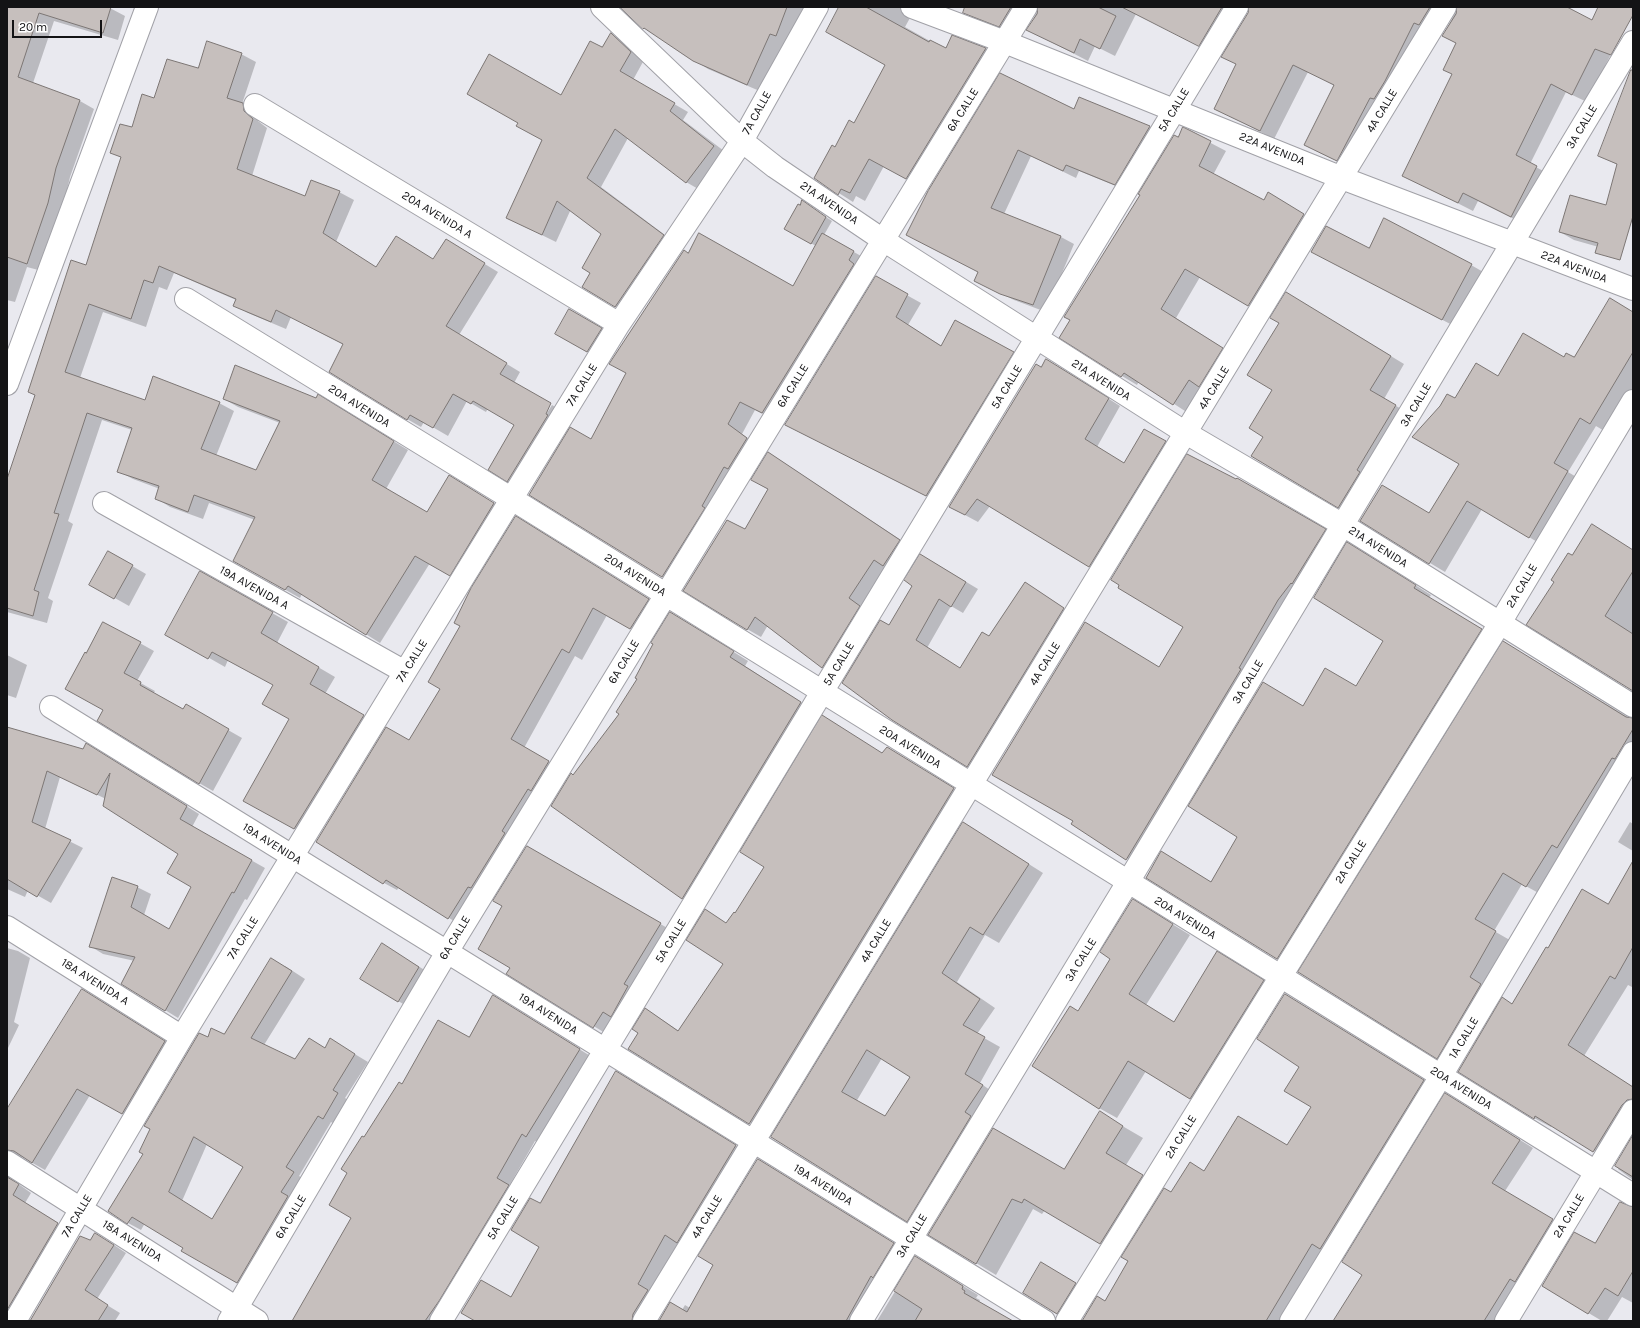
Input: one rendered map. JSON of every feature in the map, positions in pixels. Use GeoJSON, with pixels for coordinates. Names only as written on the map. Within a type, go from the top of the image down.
{"type":"FeatureCollection","features":[{"type":"Feature","properties":{"kind":"street"},"geometry":{"type":"LineString","coordinates":[[7,384],[147,7]]}},
{"type":"Feature","properties":{"kind":"street","name":"21A AVENIDA"},"geometry":{"type":"LineString","coordinates":[[602,7],[742,141],[775,167],[883,240],[1036,339],[1186,433],[1343,525],[1633,706]]}},
{"type":"Feature","properties":{"kind":"street","name":"7A CALLE"},"geometry":{"type":"LineString","coordinates":[[15,1321],[182,1037],[294,857],[405,672],[619,324],[742,141],[817,7]]}},
{"type":"Feature","properties":{"kind":"street","name":"22A AVENIDA"},"geometry":{"type":"LineString","coordinates":[[912,7],[1005,42],[1342,178],[1633,289]]}},
{"type":"Feature","properties":{"kind":"street","name":"6A CALLE"},"geometry":{"type":"LineString","coordinates":[[233,1315],[447,952],[1026,7]]}},
{"type":"Feature","properties":{"kind":"street","name":"5A CALLE"},"geometry":{"type":"LineString","coordinates":[[441,1321],[1237,7]]}},
{"type":"Feature","properties":{"kind":"street","name":"4A CALLE"},"geometry":{"type":"LineString","coordinates":[[644,1321],[1445,7]]}},
{"type":"Feature","properties":{"kind":"street","name":"3A CALLE"},"geometry":{"type":"LineString","coordinates":[[861,1321],[910,1238],[1128,882],[1513,244],[1633,42]]}},
{"type":"Feature","properties":{"kind":"street","name":"20A AVENIDA A"},"geometry":{"type":"LineString","coordinates":[[255,105],[619,324]]}},
{"type":"Feature","properties":{"kind":"street","name":"20A AVENIDA"},"geometry":{"type":"LineString","coordinates":[[186,299],[512,499],[1633,1195]]}},
{"type":"Feature","properties":{"kind":"street","name":"2A CALLE"},"geometry":{"type":"LineString","coordinates":[[1067,1321],[1500,623],[1633,400]]}},
{"type":"Feature","properties":{"kind":"street","name":"19A AVENIDA A"},"geometry":{"type":"LineString","coordinates":[[104,503],[405,672]]}},
{"type":"Feature","properties":{"kind":"street","name":"19A AVENIDA"},"geometry":{"type":"LineString","coordinates":[[51,707],[1044,1321]]}},
{"type":"Feature","properties":{"kind":"street","name":"1A CALLE"},"geometry":{"type":"LineString","coordinates":[[1291,1321],[1441,1076],[1633,753]]}},
{"type":"Feature","properties":{"kind":"street","name":"18A AVENIDA A"},"geometry":{"type":"LineString","coordinates":[[7,927],[182,1037]]}},
{"type":"Feature","properties":{"kind":"street","name":"2A CALLE"},"geometry":{"type":"LineString","coordinates":[[1506,1321],[1633,1111]]}},
{"type":"Feature","properties":{"kind":"street","name":"18A AVENIDA"},"geometry":{"type":"LineString","coordinates":[[7,1162],[81,1209],[233,1315],[257,1321]]}},
{"type":"Feature","properties":{"kind":"building"},"geometry":{"type":"Polygon","coordinates":[[[7,7],[111,7],[103,33],[39,13],[18,77],[80,100],[56,168],[48,203],[27,264],[7,257],[7,7]]]}},
{"type":"Feature","properties":{"kind":"building"},"geometry":{"type":"Polygon","coordinates":[[[620,7],[787,7],[776,36],[770,34],[747,85],[693,61],[644,28],[643,29],[620,7]]]}},
{"type":"Feature","properties":{"kind":"building"},"geometry":{"type":"Polygon","coordinates":[[[839,7],[866,7],[929,42],[930,40],[946,48],[952,35],[986,48],[906,179],[869,159],[850,193],[841,189],[838,195],[814,178],[832,145],[835,147],[849,120],[854,123],[885,65],[826,32],[839,7]]]}},
{"type":"Feature","properties":{"kind":"building"},"geometry":{"type":"Polygon","coordinates":[[[965,7],[1011,7],[999,27],[963,13],[965,7]]]}},
{"type":"Feature","properties":{"kind":"building"},"geometry":{"type":"Polygon","coordinates":[[[1038,7],[1098,7],[1116,16],[1100,49],[1080,39],[1074,53],[1026,30],[1037,14],[1038,7]]]}},
{"type":"Feature","properties":{"kind":"building"},"geometry":{"type":"Polygon","coordinates":[[[1122,7],[1222,7],[1199,46],[1122,7]]]}},
{"type":"Feature","properties":{"kind":"building"},"geometry":{"type":"Polygon","coordinates":[[[1249,7],[1430,7],[1419,25],[1414,23],[1385,81],[1374,99],[1370,98],[1337,161],[1304,145],[1334,85],[1293,65],[1260,131],[1214,109],[1236,64],[1221,57],[1248,13],[1249,7]]]}},
{"type":"Feature","properties":{"kind":"building"},"geometry":{"type":"Polygon","coordinates":[[[1457,7],[1567,7],[1592,20],[1598,7],[1633,7],[1633,15],[1611,55],[1595,49],[1572,95],[1551,84],[1516,155],[1537,166],[1511,217],[1463,193],[1458,203],[1402,176],[1452,74],[1443,70],[1456,43],[1442,36],[1456,14],[1457,7]]]}},
{"type":"Feature","properties":{"kind":"building"},"geometry":{"type":"Polygon","coordinates":[[[611,33],[631,52],[620,71],[675,103],[670,111],[714,146],[686,183],[615,129],[587,178],[664,235],[615,307],[582,287],[590,273],[582,268],[601,234],[557,201],[542,235],[506,218],[542,140],[516,126],[518,123],[467,94],[489,54],[561,95],[590,41],[602,47],[611,33]]]}},
{"type":"Feature","properties":{"kind":"building"},"geometry":{"type":"Polygon","coordinates":[[[207,41],[242,53],[227,98],[243,103],[244,111],[253,119],[237,169],[305,196],[311,180],[340,191],[323,233],[376,267],[396,236],[433,259],[446,239],[485,263],[446,326],[507,363],[500,374],[551,403],[546,414],[548,415],[507,482],[488,470],[514,425],[473,401],[471,404],[453,394],[433,428],[410,415],[407,420],[329,372],[343,344],[276,310],[271,322],[233,306],[236,299],[159,266],[153,283],[144,280],[131,319],[89,304],[65,372],[145,400],[153,376],[220,402],[201,449],[256,470],[280,421],[223,399],[235,365],[316,398],[318,394],[394,441],[372,480],[427,512],[449,475],[494,503],[450,576],[415,556],[366,635],[288,586],[285,590],[233,561],[255,517],[194,495],[188,512],[155,499],[159,486],[117,472],[132,428],[87,413],[54,513],[59,514],[34,590],[39,592],[33,616],[7,608],[7,479],[35,395],[28,392],[71,260],[86,265],[121,157],[110,153],[120,124],[132,127],[142,94],[154,98],[167,59],[198,68],[207,41]]]}},
{"type":"Feature","properties":{"kind":"building"},"geometry":{"type":"Polygon","coordinates":[[[1631,70],[1633,70],[1633,216],[1620,260],[1595,253],[1598,243],[1559,232],[1570,195],[1606,205],[1617,164],[1598,156],[1631,70]]]}},
{"type":"Feature","properties":{"kind":"building"},"geometry":{"type":"Polygon","coordinates":[[[1000,73],[1074,109],[1079,97],[1150,126],[1115,185],[1066,165],[1063,171],[1018,150],[991,208],[1061,236],[1033,305],[1000,294],[974,281],[978,272],[906,235],[928,191],[1000,73]]]}},
{"type":"Feature","properties":{"kind":"building"},"geometry":{"type":"Polygon","coordinates":[[[1183,127],[1211,141],[1199,166],[1264,200],[1268,192],[1304,214],[1248,306],[1185,269],[1161,309],[1223,348],[1199,387],[1189,380],[1173,405],[1124,373],[1121,377],[1059,338],[1070,320],[1064,317],[1140,195],[1138,194],[1174,135],[1178,137],[1183,127]]]}},
{"type":"Feature","properties":{"kind":"building"},"geometry":{"type":"Polygon","coordinates":[[[802,200],[826,217],[811,244],[784,229],[798,204],[800,205],[802,200]]]}},
{"type":"Feature","properties":{"kind":"building"},"geometry":{"type":"Polygon","coordinates":[[[1384,218],[1472,264],[1442,320],[1311,252],[1326,226],[1369,248],[1384,218]]]}},
{"type":"Feature","properties":{"kind":"building"},"geometry":{"type":"Polygon","coordinates":[[[699,233],[793,286],[822,233],[854,251],[849,260],[854,264],[762,413],[740,402],[728,424],[747,438],[728,469],[724,467],[702,506],[705,508],[662,577],[529,495],[570,427],[591,439],[626,373],[609,364],[684,250],[688,253],[699,233]]]}},
{"type":"Feature","properties":{"kind":"building"},"geometry":{"type":"Polygon","coordinates":[[[876,276],[908,294],[896,317],[941,346],[955,320],[1014,352],[926,496],[785,425],[876,276]]]}},
{"type":"Feature","properties":{"kind":"building"},"geometry":{"type":"Polygon","coordinates":[[[1286,292],[1391,356],[1370,390],[1396,405],[1357,470],[1360,472],[1338,508],[1251,456],[1263,437],[1249,428],[1272,390],[1247,375],[1279,323],[1270,318],[1286,292]]]}},
{"type":"Feature","properties":{"kind":"building"},"geometry":{"type":"Polygon","coordinates":[[[1610,298],[1633,312],[1633,352],[1590,424],[1580,418],[1554,463],[1568,471],[1529,538],[1467,501],[1429,564],[1360,521],[1382,485],[1429,513],[1459,464],[1412,437],[1440,406],[1447,394],[1455,398],[1476,363],[1498,376],[1523,333],[1564,357],[1566,353],[1574,357],[1610,298]]]}},
{"type":"Feature","properties":{"kind":"building"},"geometry":{"type":"Polygon","coordinates":[[[569,309],[602,328],[587,352],[555,334],[569,309]]]}},
{"type":"Feature","properties":{"kind":"building"},"geometry":{"type":"Polygon","coordinates":[[[1046,359],[1109,398],[1085,439],[1124,463],[1144,429],[1166,441],[1089,567],[977,499],[965,515],[949,507],[1036,364],[1041,367],[1046,359]]]}},
{"type":"Feature","properties":{"kind":"building"},"geometry":{"type":"Polygon","coordinates":[[[768,452],[900,540],[883,566],[874,560],[849,598],[860,606],[822,668],[755,617],[747,630],[683,591],[727,520],[745,529],[768,489],[751,480],[768,452]]]}},
{"type":"Feature","properties":{"kind":"building"},"geometry":{"type":"Polygon","coordinates":[[[1187,454],[1236,479],[1237,478],[1326,529],[1292,584],[1291,583],[1278,600],[1239,668],[1241,669],[1126,860],[1071,824],[1073,821],[992,775],[1085,622],[1159,667],[1183,627],[1118,588],[1119,585],[1111,580],[1187,454]]]}},
{"type":"Feature","properties":{"kind":"building"},"geometry":{"type":"Polygon","coordinates":[[[516,516],[649,599],[630,629],[593,608],[569,653],[562,649],[511,739],[549,761],[531,791],[528,789],[502,831],[505,833],[471,888],[468,887],[448,919],[386,880],[383,884],[316,842],[386,727],[409,740],[440,689],[428,682],[460,626],[454,623],[471,588],[516,516]]]}},
{"type":"Feature","properties":{"kind":"building"},"geometry":{"type":"Polygon","coordinates":[[[1592,524],[1633,550],[1633,571],[1605,616],[1633,634],[1633,691],[1526,625],[1554,582],[1551,580],[1568,553],[1572,555],[1592,524]]]}},
{"type":"Feature","properties":{"kind":"building"},"geometry":{"type":"Polygon","coordinates":[[[1347,542],[1416,585],[1414,588],[1482,629],[1277,959],[1146,878],[1161,851],[1211,882],[1237,837],[1188,806],[1263,682],[1303,706],[1325,668],[1356,686],[1383,641],[1314,598],[1347,542]]]}},
{"type":"Feature","properties":{"kind":"building"},"geometry":{"type":"Polygon","coordinates":[[[108,551],[133,565],[114,599],[89,585],[108,551]]]}},
{"type":"Feature","properties":{"kind":"building"},"geometry":{"type":"Polygon","coordinates":[[[920,554],[966,582],[951,607],[939,599],[916,640],[960,668],[982,632],[989,636],[1025,582],[1064,608],[967,767],[892,720],[842,683],[880,620],[889,625],[912,586],[904,580],[920,554]]]}},
{"type":"Feature","properties":{"kind":"building"},"geometry":{"type":"Polygon","coordinates":[[[200,571],[273,612],[261,633],[319,667],[310,684],[364,715],[294,829],[243,801],[289,719],[262,704],[273,685],[212,652],[208,659],[165,635],[200,571]]]}},
{"type":"Feature","properties":{"kind":"building"},"geometry":{"type":"Polygon","coordinates":[[[670,612],[734,651],[730,657],[801,702],[682,899],[551,806],[571,773],[573,775],[619,714],[616,712],[637,679],[635,678],[653,644],[651,643],[670,612]]]}},
{"type":"Feature","properties":{"kind":"building"},"geometry":{"type":"Polygon","coordinates":[[[103,622],[141,642],[124,673],[141,682],[140,685],[183,709],[186,704],[229,729],[199,784],[97,721],[103,710],[65,689],[103,622]]]}},
{"type":"Feature","properties":{"kind":"building"},"geometry":{"type":"Polygon","coordinates":[[[1503,641],[1626,717],[1633,718],[1633,729],[1615,759],[1612,758],[1557,848],[1552,845],[1526,887],[1503,873],[1475,919],[1496,931],[1470,977],[1481,984],[1437,1059],[1298,972],[1503,641]]]}},
{"type":"Feature","properties":{"kind":"building"},"geometry":{"type":"Polygon","coordinates":[[[822,715],[882,753],[887,747],[954,788],[749,1124],[628,1049],[638,1033],[632,1029],[645,1008],[678,1031],[723,964],[686,940],[705,909],[726,923],[734,912],[735,913],[764,867],[740,852],[822,715]]]}},
{"type":"Feature","properties":{"kind":"building"},"geometry":{"type":"Polygon","coordinates":[[[7,727],[83,749],[86,743],[187,806],[180,819],[252,860],[234,893],[232,892],[165,1011],[121,984],[135,957],[89,947],[112,877],[138,886],[131,907],[169,929],[191,887],[167,873],[178,854],[103,806],[110,773],[97,795],[47,771],[32,822],[71,840],[37,897],[7,879],[7,727]]]}},
{"type":"Feature","properties":{"kind":"building"},"geometry":{"type":"Polygon","coordinates":[[[963,822],[1029,864],[983,935],[970,927],[942,973],[980,999],[963,1025],[985,1037],[965,1074],[983,1085],[965,1112],[971,1116],[907,1222],[771,1137],[963,822]],[[867,1050],[842,1092],[885,1116],[910,1077],[867,1050]]]}},
{"type":"Feature","properties":{"kind":"building"},"geometry":{"type":"Polygon","coordinates":[[[527,846],[661,923],[624,984],[628,986],[611,1017],[603,1012],[593,1028],[506,974],[510,968],[478,949],[502,906],[493,901],[527,846]]]}},
{"type":"Feature","properties":{"kind":"building"},"geometry":{"type":"Polygon","coordinates":[[[1633,861],[1633,947],[1615,979],[1610,976],[1568,1045],[1633,1087],[1633,1099],[1627,1100],[1622,1105],[1593,1152],[1535,1116],[1534,1119],[1458,1072],[1502,997],[1512,1004],[1546,947],[1548,948],[1582,889],[1608,904],[1633,861]]]}},
{"type":"Feature","properties":{"kind":"building"},"geometry":{"type":"Polygon","coordinates":[[[1133,899],[1173,924],[1129,994],[1174,1022],[1217,951],[1264,980],[1190,1099],[1128,1061],[1099,1109],[1032,1066],[1070,1006],[1078,1011],[1110,959],[1100,952],[1133,899]]]}},
{"type":"Feature","properties":{"kind":"building"},"geometry":{"type":"Polygon","coordinates":[[[382,943],[419,967],[398,1002],[360,979],[382,943]]]}},
{"type":"Feature","properties":{"kind":"building"},"geometry":{"type":"Polygon","coordinates":[[[271,958],[292,971],[251,1038],[295,1059],[309,1038],[325,1048],[330,1038],[355,1054],[333,1090],[338,1093],[323,1119],[318,1116],[286,1167],[294,1172],[281,1192],[288,1196],[237,1283],[181,1251],[183,1248],[132,1217],[127,1224],[108,1211],[143,1154],[139,1152],[150,1129],[144,1126],[199,1033],[208,1037],[211,1028],[224,1034],[271,958]],[[194,1137],[169,1192],[212,1219],[243,1167],[194,1137]]]}},
{"type":"Feature","properties":{"kind":"building"},"geometry":{"type":"Polygon","coordinates":[[[82,989],[165,1041],[122,1114],[77,1089],[32,1163],[14,1151],[7,1150],[7,1109],[82,989]]]}},
{"type":"Feature","properties":{"kind":"building"},"geometry":{"type":"Polygon","coordinates":[[[1285,994],[1424,1080],[1320,1249],[1312,1244],[1266,1321],[1082,1321],[1097,1296],[1105,1301],[1128,1261],[1121,1257],[1164,1188],[1171,1192],[1190,1162],[1204,1171],[1238,1116],[1287,1145],[1311,1107],[1284,1091],[1299,1067],[1257,1039],[1285,994]]]}},
{"type":"Feature","properties":{"kind":"building"},"geometry":{"type":"Polygon","coordinates":[[[493,995],[580,1049],[526,1137],[522,1134],[497,1178],[509,1185],[439,1301],[425,1321],[292,1321],[351,1218],[329,1205],[347,1173],[341,1169],[362,1136],[364,1137],[399,1082],[402,1084],[438,1020],[469,1037],[493,995]]]}},
{"type":"Feature","properties":{"kind":"building"},"geometry":{"type":"Polygon","coordinates":[[[616,1071],[736,1145],[677,1243],[665,1235],[638,1284],[648,1290],[633,1314],[632,1321],[475,1321],[461,1313],[481,1280],[511,1297],[539,1247],[511,1230],[530,1198],[540,1203],[616,1071]]]}},
{"type":"Feature","properties":{"kind":"building"},"geometry":{"type":"Polygon","coordinates":[[[1445,1093],[1520,1140],[1492,1183],[1553,1219],[1515,1282],[1510,1279],[1484,1321],[1333,1321],[1362,1275],[1342,1262],[1445,1093]]]}},
{"type":"Feature","properties":{"kind":"building"},"geometry":{"type":"Polygon","coordinates":[[[1100,1111],[1123,1126],[1106,1153],[1143,1175],[1100,1244],[1024,1199],[1022,1203],[1012,1199],[976,1264],[928,1235],[993,1128],[1064,1169],[1100,1111]]]}},
{"type":"Feature","properties":{"kind":"building"},"geometry":{"type":"Polygon","coordinates":[[[1633,1135],[1633,1177],[1615,1166],[1633,1135]]]}},
{"type":"Feature","properties":{"kind":"building"},"geometry":{"type":"Polygon","coordinates":[[[758,1159],[894,1243],[873,1278],[871,1276],[846,1321],[659,1321],[670,1302],[687,1312],[713,1265],[698,1256],[758,1159]]]}},
{"type":"Feature","properties":{"kind":"building"},"geometry":{"type":"Polygon","coordinates":[[[7,1177],[19,1184],[13,1195],[58,1223],[7,1310],[7,1177]]]}},
{"type":"Feature","properties":{"kind":"building"},"geometry":{"type":"Polygon","coordinates":[[[1620,1202],[1633,1207],[1633,1271],[1618,1296],[1605,1288],[1588,1314],[1542,1286],[1574,1232],[1595,1243],[1620,1202]]]}},
{"type":"Feature","properties":{"kind":"building"},"geometry":{"type":"Polygon","coordinates":[[[95,1233],[114,1245],[85,1290],[108,1305],[98,1321],[30,1321],[80,1236],[90,1240],[95,1233]]]}},
{"type":"Feature","properties":{"kind":"building"},"geometry":{"type":"Polygon","coordinates":[[[915,1256],[963,1286],[962,1289],[965,1291],[964,1293],[1013,1321],[915,1321],[922,1309],[894,1291],[915,1256]]]}},
{"type":"Feature","properties":{"kind":"building"},"geometry":{"type":"Polygon","coordinates":[[[1041,1262],[1076,1283],[1057,1314],[1023,1293],[1041,1262]]]}}]}
